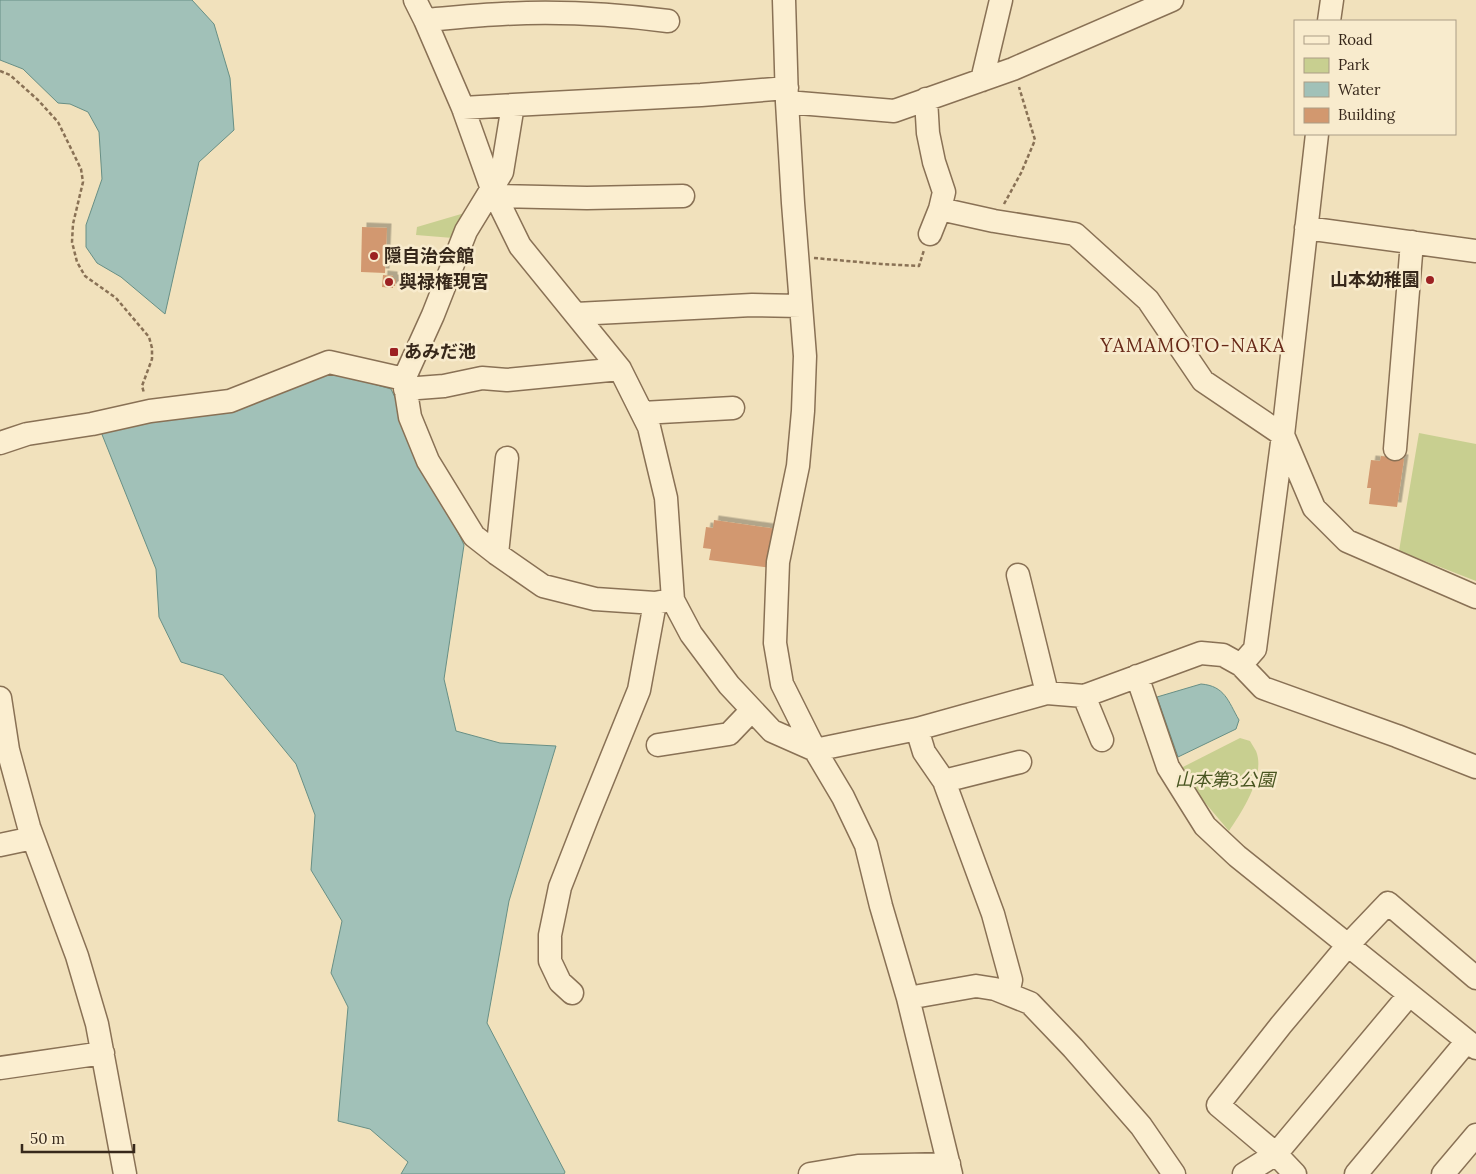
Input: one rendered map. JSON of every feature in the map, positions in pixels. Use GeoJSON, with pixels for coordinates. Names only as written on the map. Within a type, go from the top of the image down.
{"type":"FeatureCollection","features":[{"type":"Feature","properties":{"kind":"street"},"geometry":{"type":"LineString","coordinates":[[415,0],[463,108],[494,193],[520,246],[620,369],[649,427],[666,498],[664,601],[639,690],[560,887],[550,935],[550,961],[560,982],[572,992]]}},
{"type":"Feature","properties":{"kind":"street"},"geometry":{"type":"LineString","coordinates":[[784,0],[787,95],[805,356],[798,466],[778,562],[775,643],[782,684],[815,750],[843,797],[866,845],[881,906],[908,998],[950,1169],[858,1166],[810,1174]]}},
{"type":"Feature","properties":{"kind":"street"},"geometry":{"type":"LineString","coordinates":[[982,80],[1001,0]]}},
{"type":"Feature","properties":{"kind":"street"},"geometry":{"type":"LineString","coordinates":[[463,108],[701,95],[787,95],[894,111],[1013,69],[1172,0]]}},
{"type":"Feature","properties":{"kind":"street"},"geometry":{"type":"LineString","coordinates":[[1329,20],[1332,0]]}},
{"type":"Feature","properties":{"kind":"street"},"geometry":{"type":"LineString","coordinates":[[425,20],[522,7],[553,13],[668,21]]}},
{"type":"Feature","properties":{"kind":"street"},"geometry":{"type":"LineString","coordinates":[[926,99],[928,133],[934,162],[944,192],[940,209],[930,234]]}},
{"type":"Feature","properties":{"kind":"street"},"geometry":{"type":"LineString","coordinates":[[513,105],[502,172],[494,193],[466,231],[404,384],[410,417],[428,461],[474,536],[497,554],[544,586],[596,599],[664,601],[729,685],[772,730],[815,750],[917,729],[1047,692],[1084,696],[1201,653],[1223,655],[1241,665],[1262,688],[1397,736],[1476,767]]}},
{"type":"Feature","properties":{"kind":"street"},"geometry":{"type":"LineString","coordinates":[[1241,665],[1254,649],[1283,435],[1316,135]]}},
{"type":"Feature","properties":{"kind":"street"},"geometry":{"type":"LineString","coordinates":[[494,193],[587,198],[683,196]]}},
{"type":"Feature","properties":{"kind":"street"},"geometry":{"type":"LineString","coordinates":[[940,209],[994,221],[1075,234],[1148,300],[1204,381],[1283,435],[1314,508],[1347,541],[1476,597]]}},
{"type":"Feature","properties":{"kind":"street"},"geometry":{"type":"LineString","coordinates":[[1306,228],[1476,251]]}},
{"type":"Feature","properties":{"kind":"street"},"geometry":{"type":"LineString","coordinates":[[1395,449],[1412,242]]}},
{"type":"Feature","properties":{"kind":"street"},"geometry":{"type":"LineString","coordinates":[[576,314],[752,305],[801,306]]}},
{"type":"Feature","properties":{"kind":"street"},"geometry":{"type":"LineString","coordinates":[[0,443],[27,434],[92,424],[150,411],[230,401],[329,362],[404,384],[444,386],[482,378],[507,380],[620,369]]}},
{"type":"Feature","properties":{"kind":"street"},"geometry":{"type":"LineString","coordinates":[[642,413],[733,408]]}},
{"type":"Feature","properties":{"kind":"street"},"geometry":{"type":"LineString","coordinates":[[497,554],[507,458]]}},
{"type":"Feature","properties":{"kind":"street"},"geometry":{"type":"LineString","coordinates":[[1018,575],[1047,692]]}},
{"type":"Feature","properties":{"kind":"street"},"geometry":{"type":"LineString","coordinates":[[1137,676],[1168,767],[1205,826],[1237,856],[1472,1045],[1356,1174]]}},
{"type":"Feature","properties":{"kind":"street"},"geometry":{"type":"LineString","coordinates":[[1084,696],[1102,740]]}},
{"type":"Feature","properties":{"kind":"street"},"geometry":{"type":"LineString","coordinates":[[0,698],[8,750],[33,838],[77,956],[97,1024],[125,1174]]}},
{"type":"Feature","properties":{"kind":"street"},"geometry":{"type":"LineString","coordinates":[[658,745],[728,734],[752,710]]}},
{"type":"Feature","properties":{"kind":"street"},"geometry":{"type":"LineString","coordinates":[[917,729],[924,752],[944,781],[993,914],[1011,980],[1008,994]]}},
{"type":"Feature","properties":{"kind":"street"},"geometry":{"type":"LineString","coordinates":[[944,781],[1020,762]]}},
{"type":"Feature","properties":{"kind":"street"},"geometry":{"type":"LineString","coordinates":[[0,845],[33,838]]}},
{"type":"Feature","properties":{"kind":"street"},"geometry":{"type":"LineString","coordinates":[[1295,1174],[1276,1154],[1218,1105],[1281,1024],[1348,945],[1388,903],[1476,978]]}},
{"type":"Feature","properties":{"kind":"street"},"geometry":{"type":"LineString","coordinates":[[908,998],[976,986],[995,989],[1030,1003],[1073,1048],[1141,1126],[1174,1174]]}},
{"type":"Feature","properties":{"kind":"street"},"geometry":{"type":"LineString","coordinates":[[1244,1174],[1276,1154],[1409,994]]}},
{"type":"Feature","properties":{"kind":"street"},"geometry":{"type":"LineString","coordinates":[[0,1068],[103,1053]]}},
{"type":"Feature","properties":{"kind":"street"},"geometry":{"type":"LineString","coordinates":[[1444,1174],[1476,1134]]}},
{"type":"Feature","properties":{"kind":"path"},"geometry":{"type":"LineString","coordinates":[[994,221],[1021,173],[1035,140],[1013,69]]}},
{"type":"Feature","properties":{"kind":"path"},"geometry":{"type":"LineString","coordinates":[[0,71],[10,75],[38,100],[58,122],[81,169],[83,182],[73,224],[72,242],[85,276],[116,298],[149,337],[152,359],[142,386],[150,411]]}},
{"type":"Feature","properties":{"kind":"path"},"geometry":{"type":"LineString","coordinates":[[797,257],[919,266],[930,234]]}},
{"type":"Feature","properties":{"kind":"green space"},"geometry":{"type":"Polygon","coordinates":[[[468,212],[453,238],[416,235],[417,227],[468,212]]]}},
{"type":"Feature","properties":{"kind":"green space"},"geometry":{"type":"Polygon","coordinates":[[[1419,433],[1476,444],[1476,581],[1399,551],[1419,433]]]}},
{"type":"Feature","properties":{"kind":"green space","name":"山本第3公園"},"geometry":{"type":"Polygon","coordinates":[[[1240,738],[1250,741],[1256,751],[1258,771],[1246,804],[1229,831],[1196,792],[1181,768],[1240,738]]]}},
{"type":"Feature","properties":{"kind":"water"},"geometry":{"type":"Polygon","coordinates":[[[0,0],[192,0],[214,24],[230,78],[234,130],[199,162],[165,314],[121,277],[97,263],[86,247],[86,225],[102,179],[99,132],[88,112],[70,104],[58,103],[23,69],[0,60],[0,0]]]}},
{"type":"Feature","properties":{"kind":"water"},"geometry":{"type":"Polygon","coordinates":[[[324,370],[391,389],[464,545],[444,679],[456,731],[500,743],[556,746],[509,901],[487,1023],[565,1172],[564,1174],[401,1174],[408,1162],[370,1129],[338,1121],[348,1007],[331,973],[342,921],[311,870],[315,815],[296,764],[223,675],[181,662],[159,617],[156,569],[101,432],[324,370]]]}},
{"type":"Feature","properties":{"kind":"water"},"geometry":{"type":"Polygon","coordinates":[[[1201,684],[1209,685],[1221,691],[1239,720],[1236,729],[1178,757],[1157,697],[1201,684]]]}},
{"type":"Feature","properties":{"kind":"building","name":"隠自治会館"},"geometry":{"type":"Polygon","coordinates":[[[362,227],[387,228],[385,273],[361,272],[362,227]]]}},
{"type":"Feature","properties":{"kind":"building","name":"與禄権現宮"},"geometry":{"type":"Polygon","coordinates":[[[383,275],[393,276],[393,279],[396,279],[393,288],[382,287],[383,275]]]}},
{"type":"Feature","properties":{"kind":"building"},"geometry":{"type":"Polygon","coordinates":[[[1381,456],[1404,459],[1397,507],[1369,504],[1371,488],[1367,488],[1371,460],[1380,461],[1381,456]]]}},
{"type":"Feature","properties":{"kind":"building"},"geometry":{"type":"Polygon","coordinates":[[[714,520],[777,529],[772,568],[709,560],[711,549],[703,548],[706,527],[713,528],[714,520]]]}},
{"type":"Feature","properties":{"kind":"place","name":"隠自治会館"},"geometry":{"type":"Point","coordinates":[374,256]}},
{"type":"Feature","properties":{"kind":"place","name":"山本幼稚園"},"geometry":{"type":"Point","coordinates":[1430,280]}},
{"type":"Feature","properties":{"kind":"place","name":"與禄権現宮"},"geometry":{"type":"Point","coordinates":[389,282]}},
{"type":"Feature","properties":{"kind":"place","name":"あみだ池"},"geometry":{"type":"Point","coordinates":[394,352]}},
{"type":"Feature","properties":{"kind":"district","name":"YAMAMOTO-NAKA"},"geometry":{"type":"Point","coordinates":[1193,345]}}]}
